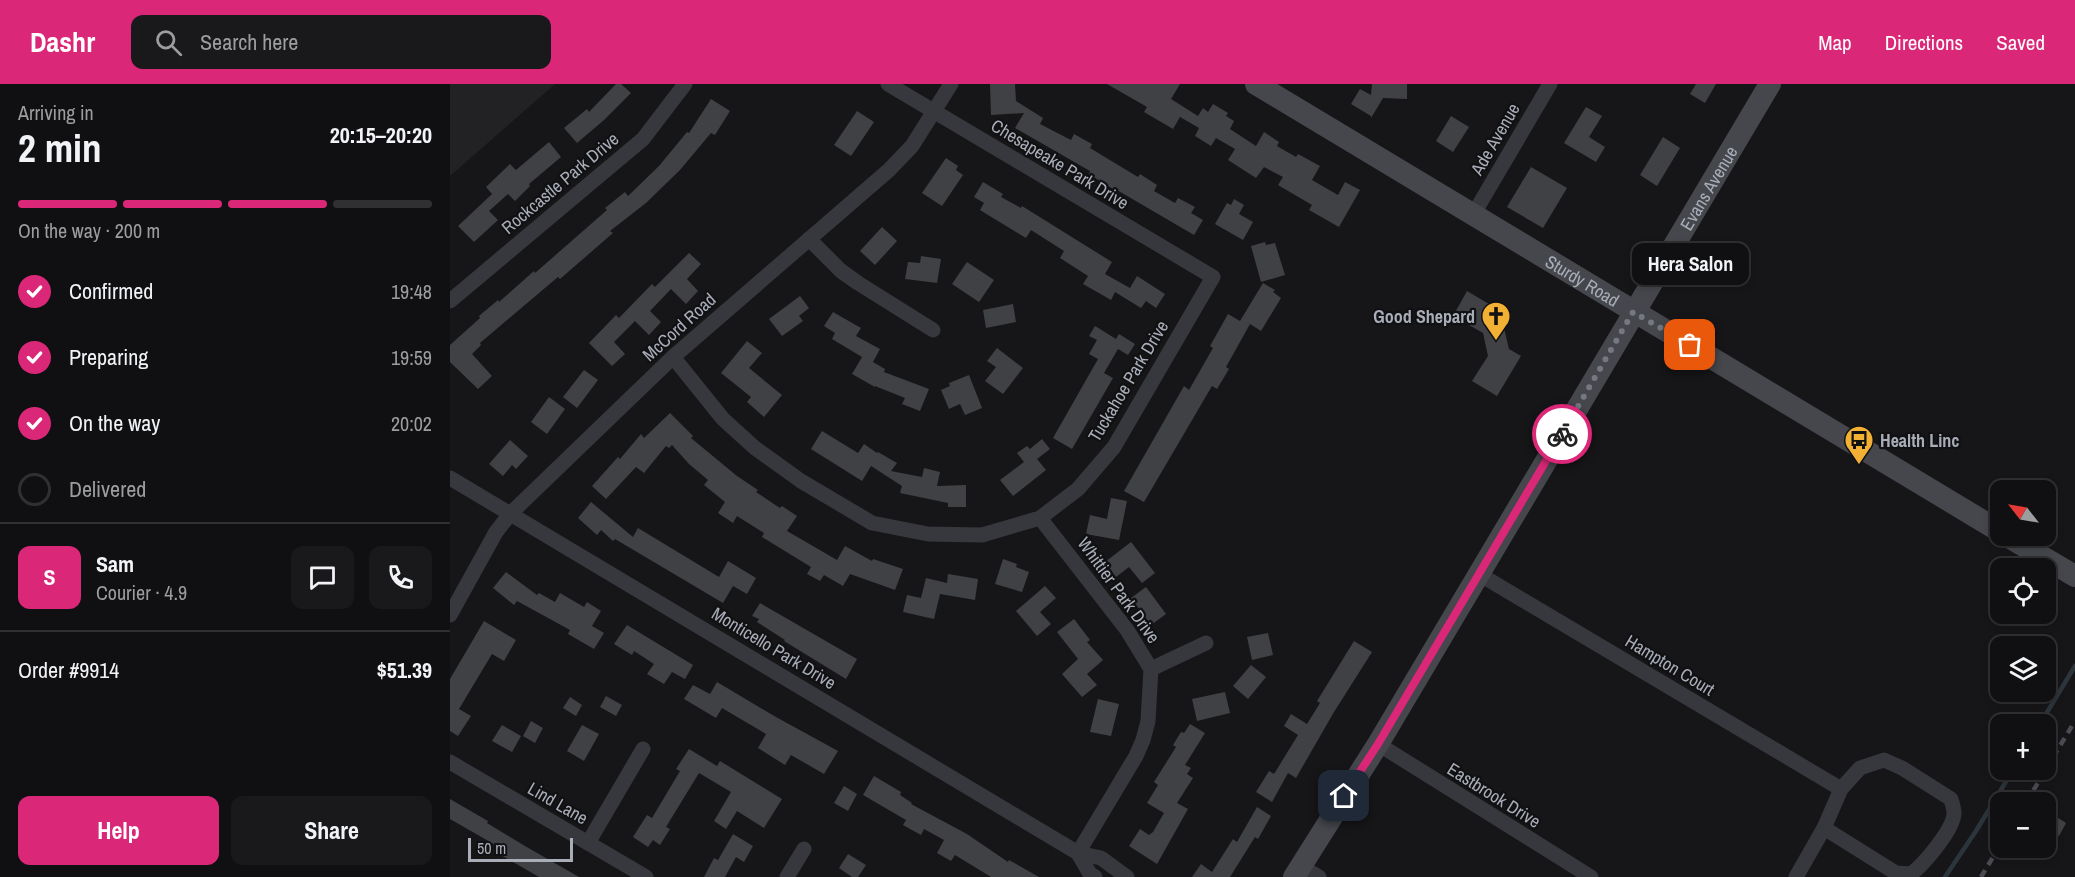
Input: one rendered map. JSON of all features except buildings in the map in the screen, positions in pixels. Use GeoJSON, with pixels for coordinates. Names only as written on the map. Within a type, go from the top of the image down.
{"type":"FeatureCollection","features":[{"type":"Feature","properties":{"kind":"street","name":"Rockcastle Park Drive"},"geometry":{"type":"LineString","coordinates":[[450,301],[643,139],[685,84]]}},
{"type":"Feature","properties":{"kind":"street","name":"Chesapeake Park Drive"},"geometry":{"type":"LineString","coordinates":[[888,84],[1213,277]]}},
{"type":"Feature","properties":{"kind":"street","name":"McCord Road"},"geometry":{"type":"LineString","coordinates":[[450,615],[496,532],[511,513],[673,357],[889,170],[912,146],[951,84]]}},
{"type":"Feature","properties":{"kind":"street","name":"Sturdy Road"},"geometry":{"type":"LineString","coordinates":[[1256,84],[1990,525]]}},
{"type":"Feature","properties":{"kind":"street","name":"Ade Avenue"},"geometry":{"type":"LineString","coordinates":[[1473,214],[1550,84]]}},
{"type":"Feature","properties":{"kind":"street","name":"Evans Avenue"},"geometry":{"type":"LineString","coordinates":[[1304,873],[1633,312],[1770,84]]}},
{"type":"Feature","properties":{"kind":"street"},"geometry":{"type":"LineString","coordinates":[[809,239],[841,271],[858,284],[933,330]]}},
{"type":"Feature","properties":{"kind":"street","name":"Tuckahoe Park Drive"},"geometry":{"type":"LineString","coordinates":[[673,357],[723,419],[755,448],[801,481],[872,523],[928,534],[982,535],[1040,518],[1078,489],[1114,447],[1213,277]]}},
{"type":"Feature","properties":{"kind":"street","name":"Monticello Park Drive"},"geometry":{"type":"LineString","coordinates":[[450,478],[1078,853],[1101,858],[1127,877]]}},
{"type":"Feature","properties":{"kind":"street","name":"Whittier Park Drive"},"geometry":{"type":"LineString","coordinates":[[1040,518],[1127,630],[1151,669],[1148,721],[1143,740],[1136,756],[1078,853]]}},
{"type":"Feature","properties":{"kind":"street"},"geometry":{"type":"LineString","coordinates":[[2024,546],[2075,576]]}},
{"type":"Feature","properties":{"kind":"street","name":"Hampton Court"},"geometry":{"type":"LineString","coordinates":[[1479,574],[1841,789]]}},
{"type":"Feature","properties":{"kind":"street"},"geometry":{"type":"LineString","coordinates":[[1151,669],[1206,643]]}},
{"type":"Feature","properties":{"kind":"street","name":"Eastbrook Drive"},"geometry":{"type":"LineString","coordinates":[[1378,744],[1591,877]]}},
{"type":"Feature","properties":{"kind":"street"},"geometry":{"type":"LineString","coordinates":[[588,843],[643,749]]}},
{"type":"Feature","properties":{"kind":"street"},"geometry":{"type":"LineString","coordinates":[[1796,877],[1824,828],[1841,789],[1860,768],[1884,759],[1951,799],[1954,814],[1941,842],[1922,866],[1911,874],[1896,873],[1824,828]]}},
{"type":"Feature","properties":{"kind":"street","name":"Lind Lane"},"geometry":{"type":"LineString","coordinates":[[450,762],[646,877]]}},
{"type":"Feature","properties":{"kind":"street"},"geometry":{"type":"LineString","coordinates":[[787,877],[804,849]]}},
{"type":"Feature","properties":{"kind":"street","name":"Monticello Park Drive"},"geometry":{"type":"LineString","coordinates":[[1078,853],[1090,874],[1095,877]]}},
{"type":"Feature","properties":{"kind":"shaded area"},"geometry":{"type":"Polygon","coordinates":[[[450,84],[555,84],[450,176],[450,84]]]}},
{"type":"Feature","properties":{"kind":"waterway"},"geometry":{"type":"LineString","coordinates":[[2046,714],[2075,666]]}},
{"type":"Feature","properties":{"kind":"waterway"},"geometry":{"type":"LineString","coordinates":[[1945,877],[2007,780]]}},
{"type":"Feature","properties":{"kind":"railway"},"geometry":{"type":"LineString","coordinates":[[2056,752],[2075,721]]}},
{"type":"Feature","properties":{"kind":"railway"},"geometry":{"type":"LineString","coordinates":[[2032,792],[2040,780]]}},
{"type":"Feature","properties":{"kind":"railway"},"geometry":{"type":"LineString","coordinates":[[1981,877],[1993,858]]}},
{"type":"Feature","properties":{"kind":"way so far"},"geometry":{"type":"LineString","coordinates":[[1562,434],[1633,312],[1690,345]]}},
{"type":"Feature","properties":{"kind":"place","name":"Good Shepard"},"geometry":{"type":"Point","coordinates":[1496,342]}},
{"type":"Feature","properties":{"kind":"place","name":"Hera Salon"},"geometry":{"type":"Point","coordinates":[1690,345]}},
{"type":"Feature","properties":{"kind":"place","name":"Health Linc"},"geometry":{"type":"Point","coordinates":[1859,466]}},
{"type":"Feature","properties":{"kind":"route"},"geometry":{"type":"LineString","coordinates":[[1344,796],[1378,744],[1562,434]]}}]}
